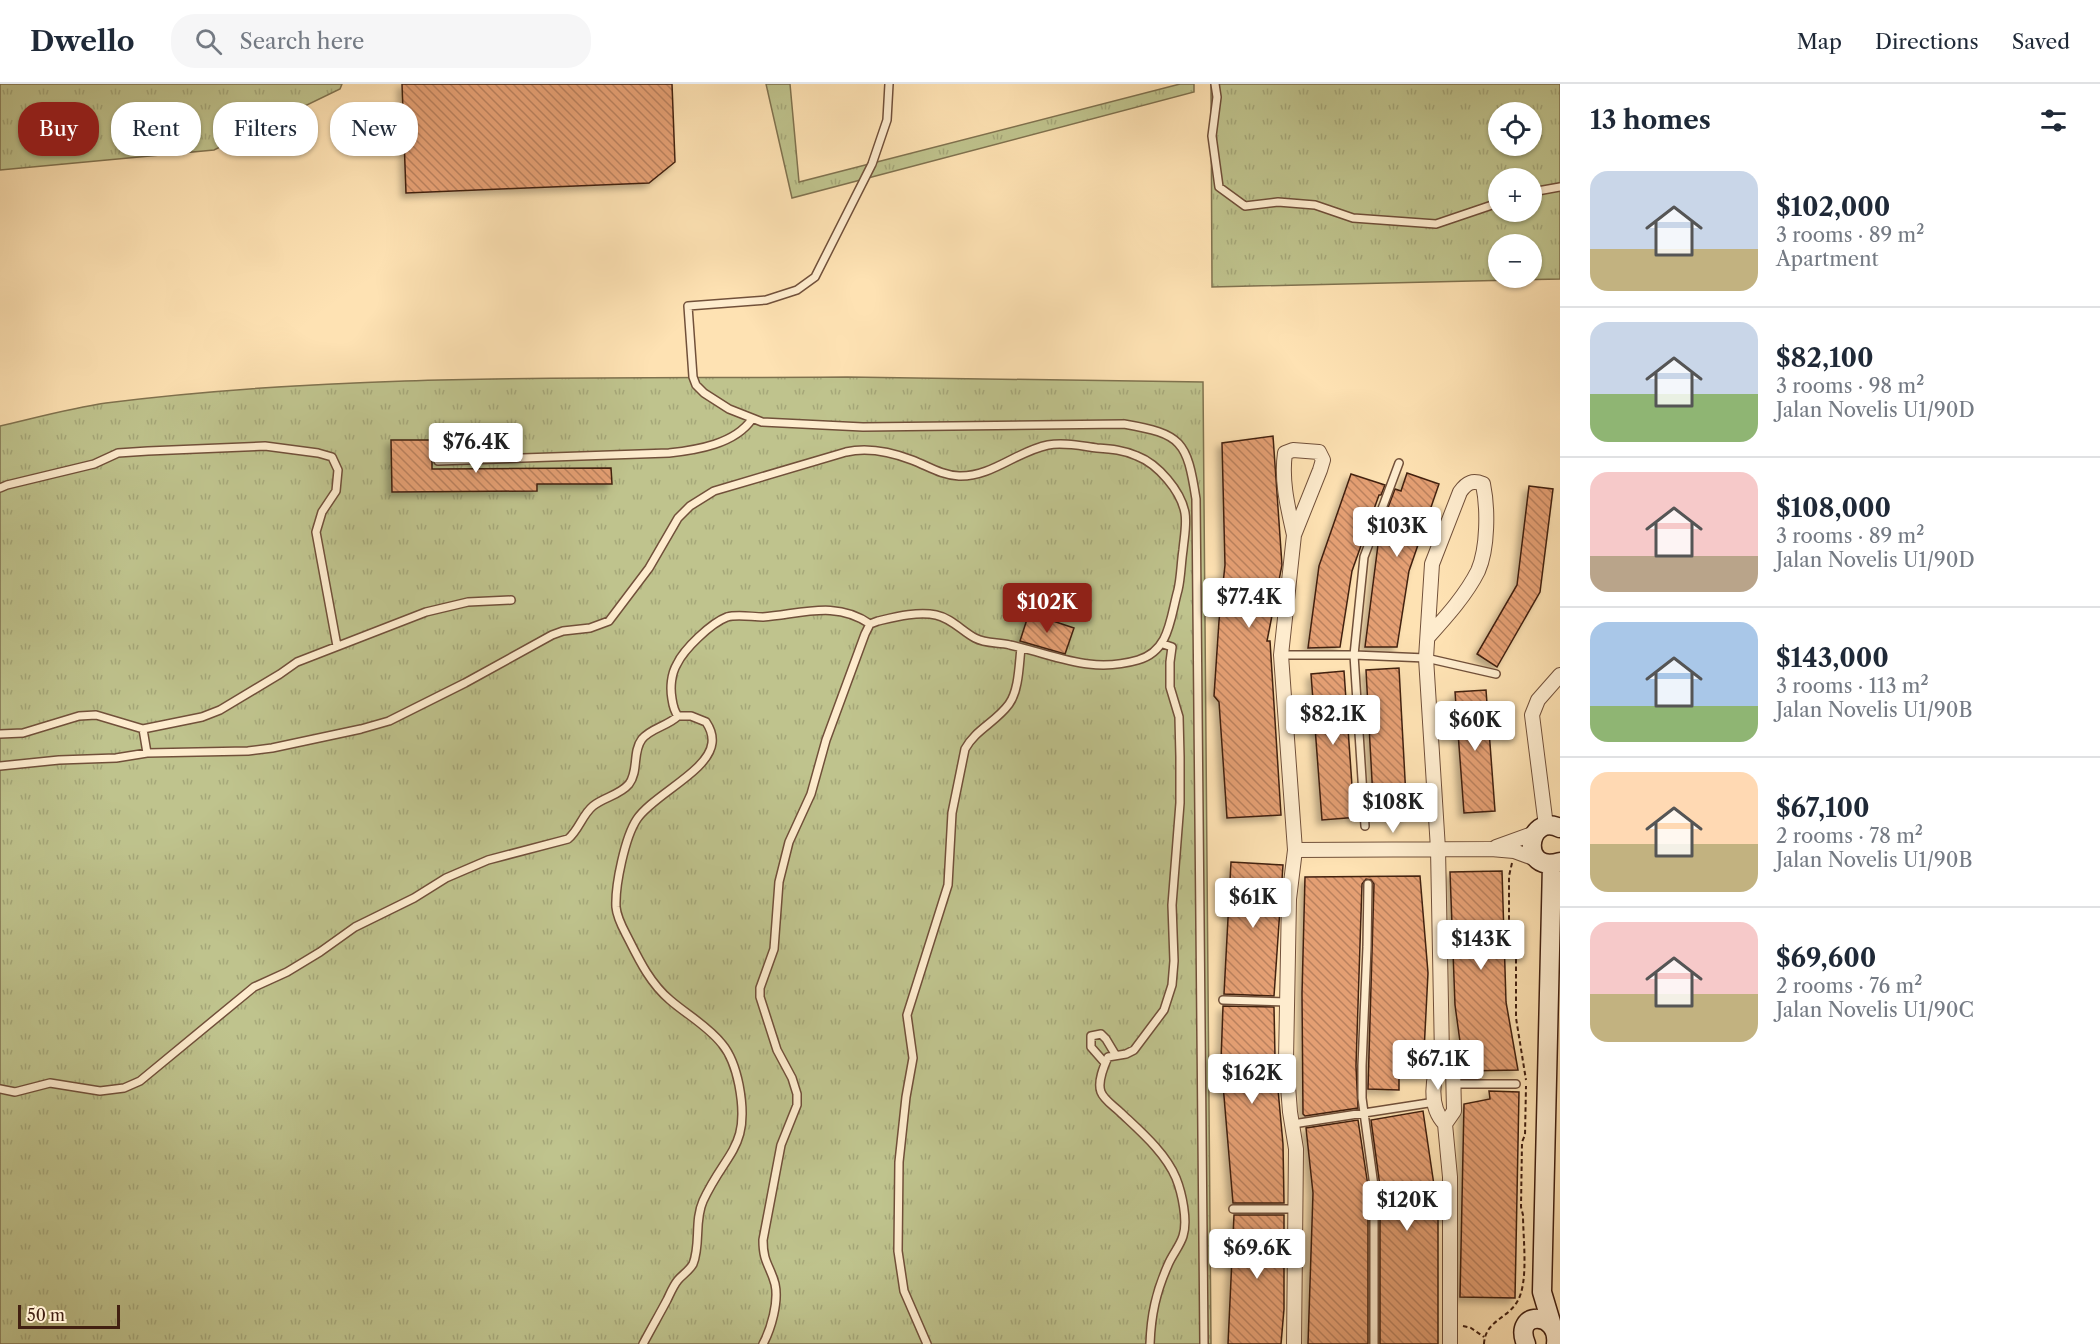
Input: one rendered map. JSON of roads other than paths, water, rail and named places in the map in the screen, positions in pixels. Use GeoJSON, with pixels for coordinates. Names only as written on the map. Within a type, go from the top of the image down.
{"type":"FeatureCollection","features":[{"type":"Feature","properties":{"kind":"street"},"geometry":{"type":"LineString","coordinates":[[1294,535],[1286,498],[1283,464],[1285,453],[1293,450],[1318,452],[1323,460],[1294,535],[1281,655],[1295,850],[1289,899],[1286,1060],[1296,1149],[1294,1344]]}},
{"type":"Feature","properties":{"kind":"street"},"geometry":{"type":"LineString","coordinates":[[1428,638],[1453,609],[1478,571],[1483,556],[1487,504],[1484,484],[1475,481],[1466,484],[1460,492],[1432,564],[1426,658],[1438,849],[1442,1056],[1434,1072],[1435,1102],[1438,1116],[1445,1124],[1450,1177],[1450,1344]]}},
{"type":"Feature","properties":{"kind":"street"},"geometry":{"type":"LineString","coordinates":[[1547,829],[1532,716],[1538,700],[1560,675]]}},
{"type":"Feature","properties":{"kind":"street"},"geometry":{"type":"LineString","coordinates":[[1491,849],[1547,829]]}},
{"type":"Feature","properties":{"kind":"street"},"geometry":{"type":"LineString","coordinates":[[1547,829],[1531,842],[1532,851],[1550,862]]}},
{"type":"Feature","properties":{"kind":"street"},"geometry":{"type":"LineString","coordinates":[[1295,850],[1491,849],[1514,851],[1550,862]]}},
{"type":"Feature","properties":{"kind":"street"},"geometry":{"type":"LineString","coordinates":[[1550,862],[1542,1292],[1556,1334]]}},
{"type":"Feature","properties":{"kind":"street"},"geometry":{"type":"LineString","coordinates":[[1442,1056],[1453,1067],[1454,1084],[1454,1112],[1445,1124]]}},
{"type":"Feature","properties":{"kind":"street"},"geometry":{"type":"LineString","coordinates":[[1526,1344],[1524,1330],[1531,1321],[1542,1292]]}},
{"type":"Feature","properties":{"kind":"street"},"geometry":{"type":"LineString","coordinates":[[1531,1321],[1541,1318],[1556,1334]]}},
{"type":"Feature","properties":{"kind":"lane"},"geometry":{"type":"LineString","coordinates":[[889,84],[887,120],[872,164],[815,277],[797,290],[766,300],[688,306],[693,377],[696,385],[704,393],[729,409],[762,423],[863,427],[1124,424],[1164,432],[1174,438],[1184,452],[1191,466],[1196,511],[1204,1344]]}},
{"type":"Feature","properties":{"kind":"lane"},"geometry":{"type":"LineString","coordinates":[[1215,84],[1217,98],[1212,136],[1219,187],[1245,206],[1278,202],[1315,205],[1353,218],[1436,224],[1488,206]]}},
{"type":"Feature","properties":{"kind":"lane"},"geometry":{"type":"LineString","coordinates":[[1542,190],[1560,187]]}},
{"type":"Feature","properties":{"kind":"lane"},"geometry":{"type":"LineString","coordinates":[[438,461],[669,453],[693,450],[739,433],[752,419]]}},
{"type":"Feature","properties":{"kind":"lane"},"geometry":{"type":"LineString","coordinates":[[0,766],[59,760],[116,758],[147,753],[248,751],[272,748],[389,721],[465,683],[552,635],[570,629],[590,628],[609,621],[649,568],[678,518],[690,506],[714,491],[861,449],[911,459],[944,474],[959,476],[975,476],[1041,447],[1057,443],[1122,451],[1139,456],[1157,470],[1176,491],[1185,512],[1180,583],[1163,644],[1154,654],[1115,665],[1095,666],[1068,662],[1021,648],[989,643],[975,638],[944,617],[934,614],[895,617],[870,624],[854,615],[828,609],[771,616],[727,617],[704,632],[677,662],[672,677],[671,693],[675,713],[678,716]]}},
{"type":"Feature","properties":{"kind":"lane"},"geometry":{"type":"LineString","coordinates":[[0,488],[94,464],[118,453],[265,446],[332,457],[338,470],[336,490],[322,512],[316,532],[338,646]]}},
{"type":"Feature","properties":{"kind":"lane"},"geometry":{"type":"LineString","coordinates":[[1365,826],[1354,655],[1364,557],[1399,464]]}},
{"type":"Feature","properties":{"kind":"lane"},"geometry":{"type":"LineString","coordinates":[[0,734],[23,733],[79,716],[96,716],[143,729],[193,720],[220,710],[297,662],[426,612],[468,602],[511,600]]}},
{"type":"Feature","properties":{"kind":"lane"},"geometry":{"type":"LineString","coordinates":[[763,1344],[767,1337],[776,1296],[775,1285],[763,1254],[763,1239],[781,1145],[797,1105],[797,1094],[792,1078],[777,1050],[760,997],[760,988],[774,949],[779,882],[789,842],[811,794],[825,740],[870,624]]}},
{"type":"Feature","properties":{"kind":"lane"},"geometry":{"type":"LineString","coordinates":[[1150,1344],[1151,1314],[1157,1294],[1168,1264],[1183,1237],[1184,1218],[1179,1191],[1175,1176],[1163,1157],[1148,1139],[1105,1098],[1101,1091],[1102,1072],[1108,1057],[1134,1050],[1164,1010],[1172,985],[1172,905],[1179,815],[1179,717],[1170,687],[1172,646],[1163,644]]}},
{"type":"Feature","properties":{"kind":"lane"},"geometry":{"type":"LineString","coordinates":[[927,1344],[904,1291],[898,1251],[899,1162],[913,1058],[907,1015],[948,885],[952,813],[965,749],[970,740],[1009,704],[1017,679],[1021,648]]}},
{"type":"Feature","properties":{"kind":"lane"},"geometry":{"type":"LineString","coordinates":[[1281,655],[1426,658],[1496,674]]}},
{"type":"Feature","properties":{"kind":"lane"},"geometry":{"type":"LineString","coordinates":[[0,1089],[15,1092],[50,1083],[100,1091],[112,1090],[140,1081],[254,987],[287,972],[355,927],[414,898],[446,878],[478,865],[568,839],[576,833],[588,810],[628,785],[634,773],[638,746],[643,738],[678,716],[691,716],[706,722],[713,741],[711,749],[689,775],[657,798],[637,819],[627,843],[616,907],[619,919],[634,950],[653,982],[668,998],[721,1043],[733,1061],[743,1108],[743,1119],[736,1146],[703,1202],[698,1216],[692,1264],[677,1281],[643,1344]]}},
{"type":"Feature","properties":{"kind":"lane"},"geometry":{"type":"LineString","coordinates":[[143,729],[147,753]]}},
{"type":"Feature","properties":{"kind":"lane"},"geometry":{"type":"LineString","coordinates":[[1368,884],[1362,1066],[1364,1113],[1374,1186],[1374,1344]]}},
{"type":"Feature","properties":{"kind":"lane"},"geometry":{"type":"LineString","coordinates":[[1223,1000],[1287,1002]]}},
{"type":"Feature","properties":{"kind":"lane"},"geometry":{"type":"LineString","coordinates":[[1105,1063],[1091,1047],[1091,1036],[1101,1034],[1115,1054]]}},
{"type":"Feature","properties":{"kind":"lane"},"geometry":{"type":"LineString","coordinates":[[1454,1084],[1516,1084]]}},
{"type":"Feature","properties":{"kind":"lane"},"geometry":{"type":"LineString","coordinates":[[1293,1124],[1435,1102]]}},
{"type":"Feature","properties":{"kind":"lane"},"geometry":{"type":"LineString","coordinates":[[1233,1209],[1297,1209]]}}]}
